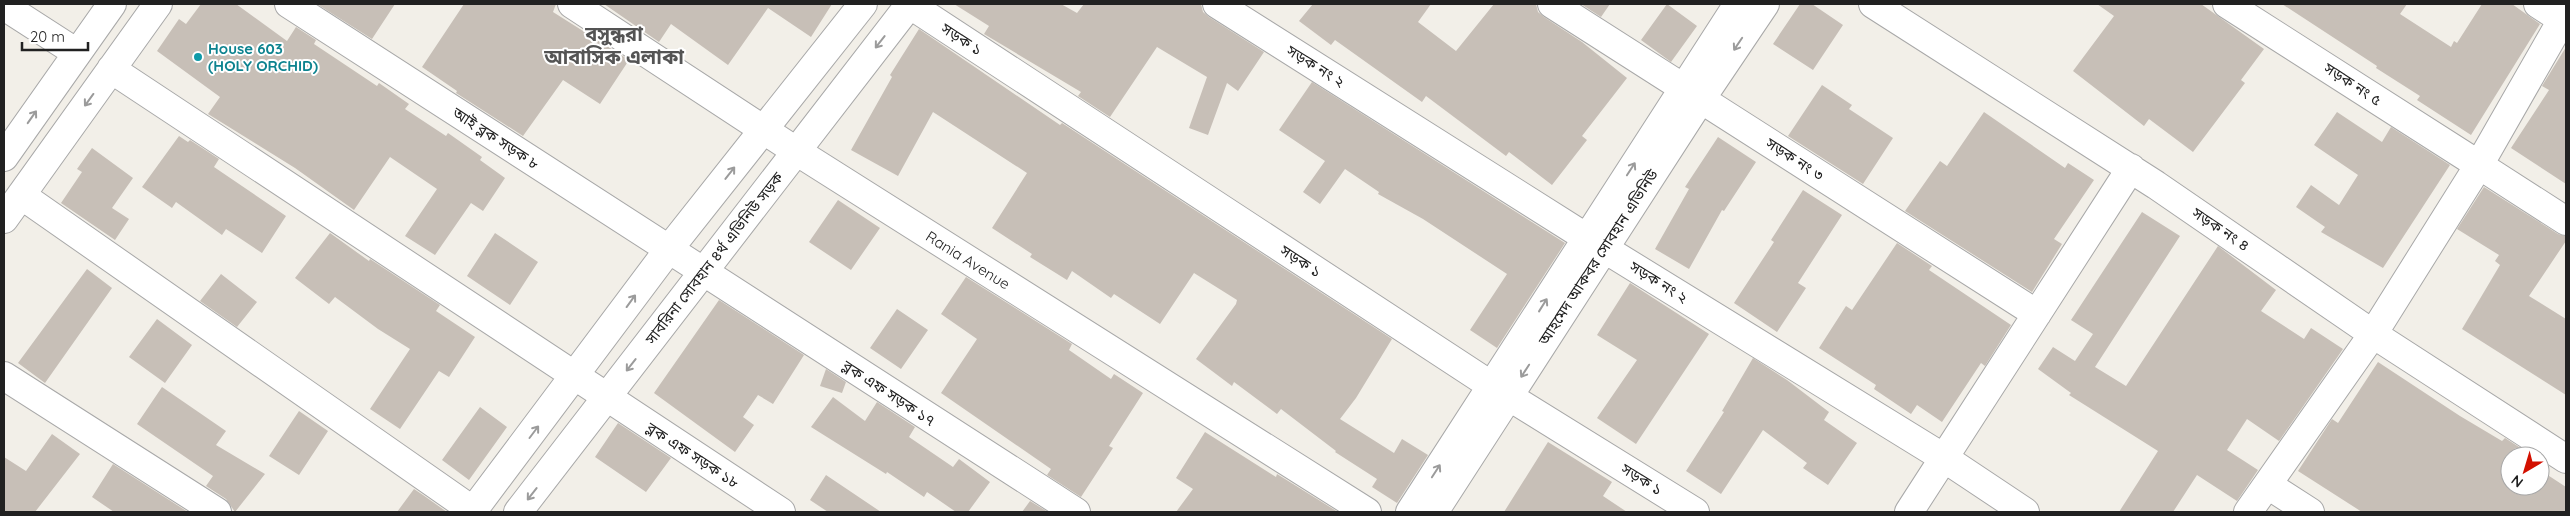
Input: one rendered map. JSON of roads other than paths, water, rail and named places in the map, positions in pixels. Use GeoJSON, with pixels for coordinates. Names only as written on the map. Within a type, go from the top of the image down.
{"type":"FeatureCollection","features":[{"type":"Feature","properties":{"kind":"street"},"geometry":{"type":"LineString","coordinates":[[4,156],[112,4]]}},
{"type":"Feature","properties":{"kind":"street"},"geometry":{"type":"LineString","coordinates":[[4,219],[158,4]]}},
{"type":"Feature","properties":{"kind":"street","name":"আই ব্লক সড়ক ৮"},"geometry":{"type":"LineString","coordinates":[[289,4],[669,249],[702,273]]}},
{"type":"Feature","properties":{"kind":"street","name":"Rania Avenue"},"geometry":{"type":"LineString","coordinates":[[572,4],[796,151],[1367,512]]}},
{"type":"Feature","properties":{"kind":"street"},"geometry":{"type":"LineString","coordinates":[[21,195],[473,512],[576,377],[669,249],[863,4]]}},
{"type":"Feature","properties":{"kind":"street","name":"সাবরিনা সোবহান ৪র্থ এভিনিউ সড়ক"},"geometry":{"type":"LineString","coordinates":[[518,512],[910,4]]}},
{"type":"Feature","properties":{"kind":"street","name":"সড়ক ১"},"geometry":{"type":"LineString","coordinates":[[910,4],[1500,392],[1695,512]]}},
{"type":"Feature","properties":{"kind":"street","name":"সড়ক নং ২"},"geometry":{"type":"LineString","coordinates":[[1217,4],[1595,243],[1944,458],[2025,512]]}},
{"type":"Feature","properties":{"kind":"street","name":"সড়ক নং ৩"},"geometry":{"type":"LineString","coordinates":[[1552,4],[2037,314]]}},
{"type":"Feature","properties":{"kind":"street","name":"আহমেদ আকবর সোবহান এভিনিউ"},"geometry":{"type":"LineString","coordinates":[[1434,512],[1500,392],[1692,93],[1738,4]]}},
{"type":"Feature","properties":{"kind":"street","name":"আহমেদ আকবর সোবহান এভিনিউ"},"geometry":{"type":"LineString","coordinates":[[1692,93],[1765,4]]}},
{"type":"Feature","properties":{"kind":"street","name":"সড়ক নং ৪"},"geometry":{"type":"LineString","coordinates":[[1873,4],[2130,168],[2374,334],[2566,459]]}},
{"type":"Feature","properties":{"kind":"street","name":"সড়ক নং ৫"},"geometry":{"type":"LineString","coordinates":[[2228,4],[2566,222]]}},
{"type":"Feature","properties":{"kind":"street"},"geometry":{"type":"LineString","coordinates":[[2248,512],[2374,334],[2479,165],[2565,18],[2538,4]]}},
{"type":"Feature","properties":{"kind":"street"},"geometry":{"type":"LineString","coordinates":[[4,6],[77,53]]}},
{"type":"Feature","properties":{"kind":"street","name":"ব্লক এফ সড়ক ১৮"},"geometry":{"type":"LineString","coordinates":[[112,69],[606,398],[781,512]]}},
{"type":"Feature","properties":{"kind":"street"},"geometry":{"type":"LineString","coordinates":[[1910,512],[2130,168]]}},
{"type":"Feature","properties":{"kind":"street","name":"ব্লক এফ সড়ক ১৭"},"geometry":{"type":"LineString","coordinates":[[702,273],[1076,512]]}},
{"type":"Feature","properties":{"kind":"street"},"geometry":{"type":"LineString","coordinates":[[4,376],[217,512]]}},
{"type":"Feature","properties":{"kind":"street","name":"আহমেদ আকবর সোবহান এভিনিউ"},"geometry":{"type":"LineString","coordinates":[[1410,512],[1500,392]]}},
{"type":"Feature","properties":{"kind":"street"},"geometry":{"type":"LineString","coordinates":[[2268,484],[2310,512]]}},
{"type":"Feature","properties":{"kind":"place","name":"House 603 (HOLY ORCHID)"},"geometry":{"type":"Point","coordinates":[198,57]}},
{"type":"Feature","properties":{"kind":"district","name":"বসুন্ধরা আবাসিক এলাকা"},"geometry":{"type":"Point","coordinates":[614,44]}}]}
